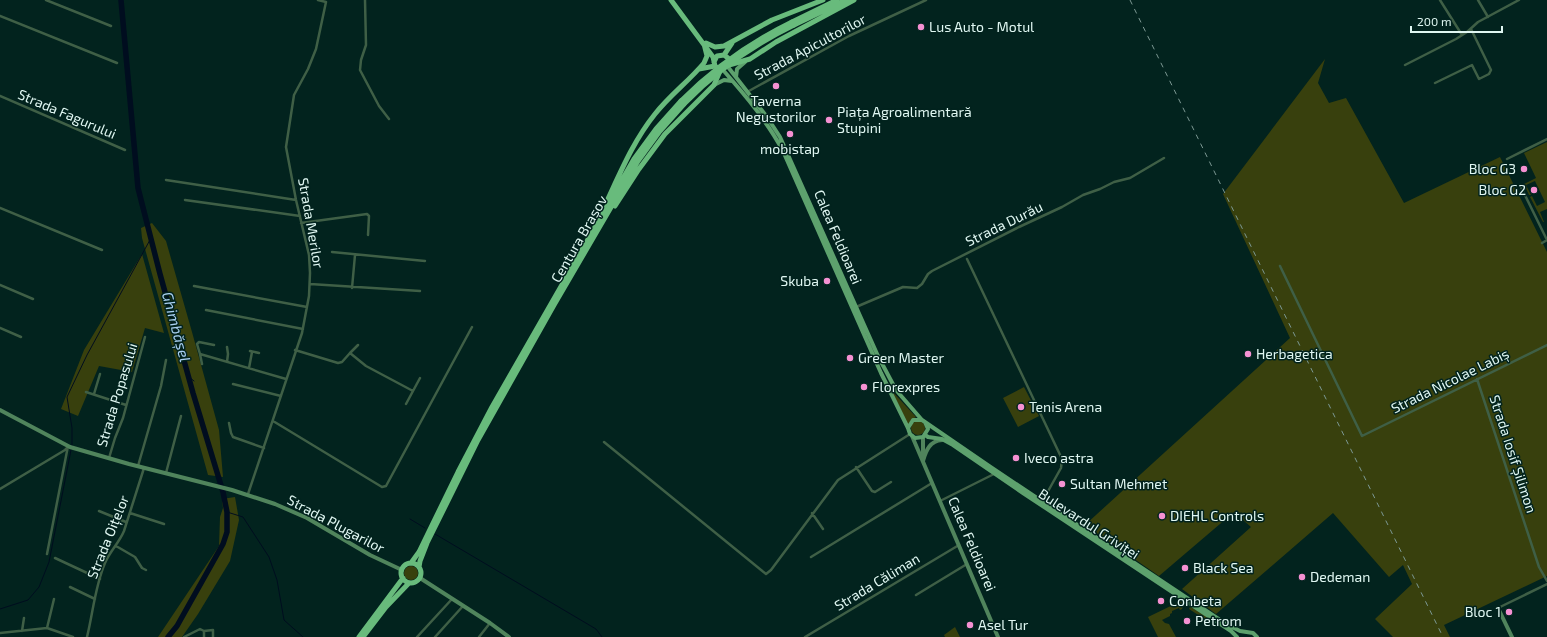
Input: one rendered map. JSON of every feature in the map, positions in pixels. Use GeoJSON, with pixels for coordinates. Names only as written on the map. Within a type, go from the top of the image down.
{"type":"FeatureCollection","features":[{"type":"Feature","properties":{"kind":"highway"},"geometry":{"type":"LineString","coordinates":[[671,0],[705,44],[713,57],[714,64],[722,70]]}},
{"type":"Feature","properties":{"kind":"highway"},"geometry":{"type":"LineString","coordinates":[[705,44],[719,47],[724,46],[772,20],[823,0]]}},
{"type":"Feature","properties":{"kind":"highway","name":"Centura Brașov"},"geometry":{"type":"LineString","coordinates":[[793,23],[837,0]]}},
{"type":"Feature","properties":{"kind":"highway","name":"Centura Brașov"},"geometry":{"type":"LineString","coordinates":[[420,578],[420,561],[427,543],[478,440],[634,159],[656,129],[715,70],[741,50],[771,32],[846,0]]}},
{"type":"Feature","properties":{"kind":"highway"},"geometry":{"type":"LineString","coordinates":[[592,235],[665,134],[714,85],[722,70],[750,58],[776,42],[854,0]]}},
{"type":"Feature","properties":{"kind":"highway"},"geometry":{"type":"LineString","coordinates":[[699,69],[714,64],[733,42]]}},
{"type":"Feature","properties":{"kind":"highway"},"geometry":{"type":"LineString","coordinates":[[705,44],[728,58],[729,66]]}},
{"type":"Feature","properties":{"kind":"highway"},"geometry":{"type":"LineString","coordinates":[[592,235],[626,159],[636,141],[667,100],[704,63],[707,56],[705,44]]}},
{"type":"Feature","properties":{"kind":"highway","name":"Centura Brașov"},"geometry":{"type":"LineString","coordinates":[[402,570],[405,565],[410,563],[419,552],[461,465],[492,407],[592,235]]}},
{"type":"Feature","properties":{"kind":"highway"},"geometry":{"type":"LineString","coordinates":[[410,563],[419,567]]}},
{"type":"Feature","properties":{"kind":"highway"},"geometry":{"type":"LineString","coordinates":[[402,570],[403,578],[409,583]]}},
{"type":"Feature","properties":{"kind":"highway"},"geometry":{"type":"LineString","coordinates":[[359,637],[403,578]]}},
{"type":"Feature","properties":{"kind":"highway"},"geometry":{"type":"LineString","coordinates":[[363,637],[386,607],[409,583],[415,582],[420,578]]}},
{"type":"Feature","properties":{"kind":"main road"},"geometry":{"type":"LineString","coordinates":[[736,77],[736,72],[739,66],[750,58]]}},
{"type":"Feature","properties":{"kind":"main road","name":"Calea Feldioarei"},"geometry":{"type":"LineString","coordinates":[[729,66],[767,117],[786,149],[855,307],[890,380],[903,400],[923,420],[928,429],[924,436]]}},
{"type":"Feature","properties":{"kind":"main road","name":"Calea Feldioarei"},"geometry":{"type":"LineString","coordinates":[[722,70],[763,119],[774,134],[783,151],[881,373],[911,435]]}},
{"type":"Feature","properties":{"kind":"main road"},"geometry":{"type":"LineString","coordinates":[[714,85],[724,80],[732,81]]}},
{"type":"Feature","properties":{"kind":"main road"},"geometry":{"type":"LineString","coordinates":[[908,428],[913,420],[923,420]]}},
{"type":"Feature","properties":{"kind":"main road","name":"Bulevardul Griviței"},"geometry":{"type":"LineString","coordinates":[[923,420],[1042,502],[1222,621],[1237,630],[1253,633],[1257,637]]}},
{"type":"Feature","properties":{"kind":"main road"},"geometry":{"type":"LineString","coordinates":[[911,435],[917,438],[924,436]]}},
{"type":"Feature","properties":{"kind":"main road","name":"Bulevardul Griviței"},"geometry":{"type":"LineString","coordinates":[[924,436],[944,440],[1220,624],[1237,637]]}},
{"type":"Feature","properties":{"kind":"main road"},"geometry":{"type":"LineString","coordinates":[[1241,637],[1247,632]]}},
{"type":"Feature","properties":{"kind":"street"},"geometry":{"type":"LineString","coordinates":[[46,0],[111,26]]}},
{"type":"Feature","properties":{"kind":"street","name":"Strada Merilor"},"geometry":{"type":"LineString","coordinates":[[248,494],[303,329],[307,307],[310,284],[309,256],[286,149],[293,98],[308,69],[316,49],[326,1],[318,0]]}},
{"type":"Feature","properties":{"kind":"street"},"geometry":{"type":"LineString","coordinates":[[364,0],[366,45],[361,60],[360,70],[379,106],[389,118]]}},
{"type":"Feature","properties":{"kind":"street","name":"Strada Apicultorilor"},"geometry":{"type":"LineString","coordinates":[[747,92],[843,39],[926,0]]}},
{"type":"Feature","properties":{"kind":"street"},"geometry":{"type":"LineString","coordinates":[[1440,0],[1462,35]]}},
{"type":"Feature","properties":{"kind":"street"},"geometry":{"type":"LineString","coordinates":[[1478,0],[1488,17]]}},
{"type":"Feature","properties":{"kind":"street"},"geometry":{"type":"LineString","coordinates":[[1405,65],[1462,35],[1478,22],[1519,0]]}},
{"type":"Feature","properties":{"kind":"street"},"geometry":{"type":"LineString","coordinates":[[0,16],[117,63]]}},
{"type":"Feature","properties":{"kind":"street"},"geometry":{"type":"LineString","coordinates":[[1435,83],[1472,64],[1479,79],[1489,74],[1491,70],[1471,29]]}},
{"type":"Feature","properties":{"kind":"street","name":"Strada Fagurului"},"geometry":{"type":"LineString","coordinates":[[0,96],[125,150]]}},
{"type":"Feature","properties":{"kind":"street"},"geometry":{"type":"LineString","coordinates":[[1507,159],[1547,139]]}},
{"type":"Feature","properties":{"kind":"street","name":"Strada Durău"},"geometry":{"type":"LineString","coordinates":[[855,307],[903,287],[917,288],[922,284],[930,272],[945,264],[1062,207],[1083,195],[1114,182],[1130,178],[1164,158]]}},
{"type":"Feature","properties":{"kind":"street"},"geometry":{"type":"LineString","coordinates":[[166,180],[296,200]]}},
{"type":"Feature","properties":{"kind":"street"},"geometry":{"type":"LineString","coordinates":[[1520,185],[1547,240],[1542,243]]}},
{"type":"Feature","properties":{"kind":"street"},"geometry":{"type":"LineString","coordinates":[[185,200],[300,216]]}},
{"type":"Feature","properties":{"kind":"street"},"geometry":{"type":"LineString","coordinates":[[0,208],[102,250]]}},
{"type":"Feature","properties":{"kind":"street"},"geometry":{"type":"LineString","coordinates":[[301,223],[367,214],[369,216],[368,235]]}},
{"type":"Feature","properties":{"kind":"street"},"geometry":{"type":"LineString","coordinates":[[332,252],[426,261]]}},
{"type":"Feature","properties":{"kind":"street"},"geometry":{"type":"LineString","coordinates":[[352,288],[355,254]]}},
{"type":"Feature","properties":{"kind":"street","name":"Bulevardul Griviței"},"geometry":{"type":"LineString","coordinates":[[967,259],[1062,460],[1061,468],[1042,502]]}},
{"type":"Feature","properties":{"kind":"street","name":"Strada Nicolae Labiș"},"geometry":{"type":"LineString","coordinates":[[1280,266],[1362,436],[1547,345]]}},
{"type":"Feature","properties":{"kind":"street"},"geometry":{"type":"LineString","coordinates":[[0,284],[33,299]]}},
{"type":"Feature","properties":{"kind":"street"},"geometry":{"type":"LineString","coordinates":[[310,284],[352,288],[420,291]]}},
{"type":"Feature","properties":{"kind":"street"},"geometry":{"type":"LineString","coordinates":[[194,286],[307,307]]}},
{"type":"Feature","properties":{"kind":"street"},"geometry":{"type":"LineString","coordinates":[[206,310],[303,329]]}},
{"type":"Feature","properties":{"kind":"street"},"geometry":{"type":"LineString","coordinates":[[273,421],[382,487],[386,486],[472,327]]}},
{"type":"Feature","properties":{"kind":"street"},"geometry":{"type":"LineString","coordinates":[[0,328],[21,337]]}},
{"type":"Feature","properties":{"kind":"street","name":"Strada Popasului"},"geometry":{"type":"LineString","coordinates":[[109,458],[145,337]]}},
{"type":"Feature","properties":{"kind":"street"},"geometry":{"type":"LineString","coordinates":[[202,364],[198,342],[214,345]]}},
{"type":"Feature","properties":{"kind":"street"},"geometry":{"type":"LineString","coordinates":[[296,350],[339,363],[342,362],[358,345]]}},
{"type":"Feature","properties":{"kind":"street"},"geometry":{"type":"LineString","coordinates":[[227,348],[227,362]]}},
{"type":"Feature","properties":{"kind":"street"},"geometry":{"type":"LineString","coordinates":[[249,368],[251,352],[259,353]]}},
{"type":"Feature","properties":{"kind":"street"},"geometry":{"type":"LineString","coordinates":[[350,353],[366,366],[413,391]]}},
{"type":"Feature","properties":{"kind":"street"},"geometry":{"type":"LineString","coordinates":[[200,354],[286,379]]}},
{"type":"Feature","properties":{"kind":"street"},"geometry":{"type":"LineString","coordinates":[[138,466],[161,386],[166,360]]}},
{"type":"Feature","properties":{"kind":"street"},"geometry":{"type":"LineString","coordinates":[[94,394],[100,374]]}},
{"type":"Feature","properties":{"kind":"street"},"geometry":{"type":"LineString","coordinates":[[406,404],[420,378]]}},
{"type":"Feature","properties":{"kind":"street","name":"Strada Iosif Șilimon"},"geometry":{"type":"LineString","coordinates":[[1477,379],[1539,567],[1547,580]]}},
{"type":"Feature","properties":{"kind":"street"},"geometry":{"type":"LineString","coordinates":[[233,384],[281,396]]}},
{"type":"Feature","properties":{"kind":"street"},"geometry":{"type":"LineString","coordinates":[[86,392],[126,405]]}},
{"type":"Feature","properties":{"kind":"street","name":"Strada Plugarilor"},"geometry":{"type":"LineString","coordinates":[[0,410],[69,447],[144,468],[248,494],[269,502],[307,518],[370,555],[402,570]]}},
{"type":"Feature","properties":{"kind":"street"},"geometry":{"type":"LineString","coordinates":[[166,473],[181,416]]}},
{"type":"Feature","properties":{"kind":"street"},"geometry":{"type":"LineString","coordinates":[[229,423],[233,438],[264,448]]}},
{"type":"Feature","properties":{"kind":"street"},"geometry":{"type":"LineString","coordinates":[[604,442],[766,574],[771,570],[834,484],[856,467],[911,435]]}},
{"type":"Feature","properties":{"kind":"street","name":"Calea Feldioarei"},"geometry":{"type":"LineString","coordinates":[[911,435],[998,637]]}},
{"type":"Feature","properties":{"kind":"street","name":"Calea Feldioarei"},"geometry":{"type":"LineString","coordinates":[[922,461],[924,436]]}},
{"type":"Feature","properties":{"kind":"street"},"geometry":{"type":"LineString","coordinates":[[922,461],[929,446],[935,442],[944,440]]}},
{"type":"Feature","properties":{"kind":"street"},"geometry":{"type":"LineString","coordinates":[[0,489],[69,447]]}},
{"type":"Feature","properties":{"kind":"street"},"geometry":{"type":"LineString","coordinates":[[47,554],[69,447]]}},
{"type":"Feature","properties":{"kind":"street"},"geometry":{"type":"LineString","coordinates":[[856,467],[872,491],[875,492],[891,482]]}},
{"type":"Feature","properties":{"kind":"street","name":"Strada Oițelor"},"geometry":{"type":"LineString","coordinates":[[87,637],[95,599],[105,563],[120,539],[144,468]]}},
{"type":"Feature","properties":{"kind":"street"},"geometry":{"type":"LineString","coordinates":[[940,501],[994,474]]}},
{"type":"Feature","properties":{"kind":"street"},"geometry":{"type":"LineString","coordinates":[[811,557],[932,482]]}},
{"type":"Feature","properties":{"kind":"street"},"geometry":{"type":"LineString","coordinates":[[99,511],[126,522]]}},
{"type":"Feature","properties":{"kind":"street"},"geometry":{"type":"LineString","coordinates":[[130,513],[164,524]]}},
{"type":"Feature","properties":{"kind":"street"},"geometry":{"type":"LineString","coordinates":[[812,513],[823,529]]}},
{"type":"Feature","properties":{"kind":"street","name":"Strada Căliman"},"geometry":{"type":"LineString","coordinates":[[805,637],[959,545]]}},
{"type":"Feature","properties":{"kind":"street"},"geometry":{"type":"LineString","coordinates":[[116,546],[135,557],[142,568],[146,570]]}},
{"type":"Feature","properties":{"kind":"street"},"geometry":{"type":"LineString","coordinates":[[55,558],[100,579]]}},
{"type":"Feature","properties":{"kind":"street"},"geometry":{"type":"LineString","coordinates":[[916,595],[967,564]]}},
{"type":"Feature","properties":{"kind":"street"},"geometry":{"type":"LineString","coordinates":[[420,578],[509,637]]}},
{"type":"Feature","properties":{"kind":"street"},"geometry":{"type":"LineString","coordinates":[[1512,637],[1498,608],[1547,584]]}},
{"type":"Feature","properties":{"kind":"street"},"geometry":{"type":"LineString","coordinates":[[70,588],[95,599]]}},
{"type":"Feature","properties":{"kind":"street"},"geometry":{"type":"LineString","coordinates":[[47,628],[54,598]]}},
{"type":"Feature","properties":{"kind":"street"},"geometry":{"type":"LineString","coordinates":[[418,637],[452,600]]}},
{"type":"Feature","properties":{"kind":"street"},"geometry":{"type":"LineString","coordinates":[[435,637],[463,606]]}},
{"type":"Feature","properties":{"kind":"street"},"geometry":{"type":"LineString","coordinates":[[22,631],[24,618]]}},
{"type":"Feature","properties":{"kind":"street"},"geometry":{"type":"LineString","coordinates":[[479,637],[490,623]]}},
{"type":"Feature","properties":{"kind":"street"},"geometry":{"type":"LineString","coordinates":[[0,634],[47,628],[73,637]]}},
{"type":"Feature","properties":{"kind":"street"},"geometry":{"type":"LineString","coordinates":[[184,637],[200,629],[204,631],[213,630],[214,637]]}},
{"type":"Feature","properties":{"kind":"street"},"geometry":{"type":"LineString","coordinates":[[204,631],[204,637]]}},
{"type":"Feature","properties":{"kind":"green space"},"geometry":{"type":"Polygon","coordinates":[[[1325,59],[1318,83],[1329,103],[1346,98],[1404,203],[1500,157],[1547,252],[1547,576],[1444,625],[1450,637],[1393,637],[1375,619],[1412,584],[1403,565],[1389,577],[1333,513],[1216,614],[1182,589],[1251,527],[1234,512],[1159,576],[1085,525],[1290,338],[1223,194],[1325,59]]]}},
{"type":"Feature","properties":{"kind":"green space"},"geometry":{"type":"Polygon","coordinates":[[[1547,142],[1547,209],[1540,212],[1543,222],[1530,197],[1532,196],[1537,206],[1545,202],[1535,181],[1526,185],[1531,195],[1529,195],[1524,184],[1536,178],[1524,153],[1547,142]]]}},
{"type":"Feature","properties":{"kind":"green space"},"geometry":{"type":"Polygon","coordinates":[[[152,223],[166,241],[192,332],[219,430],[223,477],[208,475],[142,238],[141,228],[152,223]]]}},
{"type":"Feature","properties":{"kind":"green space"},"geometry":{"type":"Polygon","coordinates":[[[142,254],[164,333],[145,328],[132,372],[99,366],[78,416],[61,409],[84,350],[142,254]]]}},
{"type":"Feature","properties":{"kind":"green space","name":"Tenis Arena"},"geometry":{"type":"Polygon","coordinates":[[[1024,387],[1039,416],[1018,427],[1003,398],[1024,387]]]}},
{"type":"Feature","properties":{"kind":"green space"},"geometry":{"type":"Polygon","coordinates":[[[892,391],[916,417],[911,420],[908,425],[892,391]]]}},
{"type":"Feature","properties":{"kind":"green space"},"geometry":{"type":"Polygon","coordinates":[[[918,421],[923,423],[925,428],[923,433],[918,435],[913,433],[911,428],[913,423],[918,421]]]}},
{"type":"Feature","properties":{"kind":"green space"},"geometry":{"type":"Polygon","coordinates":[[[235,497],[239,520],[230,561],[198,614],[182,637],[158,637],[219,546],[220,517],[223,508],[222,499],[235,497]]]}},
{"type":"Feature","properties":{"kind":"green space"},"geometry":{"type":"Polygon","coordinates":[[[411,566],[416,568],[418,573],[416,578],[411,580],[406,578],[404,573],[406,568],[411,566]]]}},
{"type":"Feature","properties":{"kind":"green space"},"geometry":{"type":"Polygon","coordinates":[[[1181,601],[1184,604],[1182,609],[1180,610],[1179,608],[1172,611],[1170,616],[1162,620],[1169,624],[1176,637],[1158,637],[1148,617],[1181,601]]]}},
{"type":"Feature","properties":{"kind":"green space"},"geometry":{"type":"Polygon","coordinates":[[[1190,607],[1215,622],[1209,622],[1189,609],[1190,607]]]}},
{"type":"Feature","properties":{"kind":"green space"},"geometry":{"type":"Polygon","coordinates":[[[955,627],[960,637],[945,637],[944,635],[955,627]]]}},
{"type":"Feature","properties":{"kind":"waterway","name":"Ghimbășel"},"geometry":{"type":"LineString","coordinates":[[121,0],[138,188],[160,274],[193,393],[223,492],[227,512],[227,532],[223,544],[177,626],[168,637]]}},
{"type":"Feature","properties":{"kind":"waterway"},"geometry":{"type":"LineString","coordinates":[[72,447],[72,428],[67,397],[87,355],[151,238]]}},
{"type":"Feature","properties":{"kind":"waterway","name":"Ghimbășel"},"geometry":{"type":"LineString","coordinates":[[189,377],[194,381]]}},
{"type":"Feature","properties":{"kind":"waterway"},"geometry":{"type":"LineString","coordinates":[[0,609],[28,600],[39,587],[49,562],[71,450]]}},
{"type":"Feature","properties":{"kind":"waterway"},"geometry":{"type":"LineString","coordinates":[[227,512],[243,517],[269,557],[277,580],[284,620],[303,637]]}},
{"type":"Feature","properties":{"kind":"waterway"},"geometry":{"type":"LineString","coordinates":[[410,519],[425,528]]}},
{"type":"Feature","properties":{"kind":"waterway"},"geometry":{"type":"LineString","coordinates":[[435,534],[596,629],[602,637]]}},
{"type":"Feature","properties":{"kind":"railway"},"geometry":{"type":"LineString","coordinates":[[1130,0],[1443,637]]}},
{"type":"Feature","properties":{"kind":"place","name":"Lus Auto - Motul"},"geometry":{"type":"Point","coordinates":[921,27]}},
{"type":"Feature","properties":{"kind":"place","name":"Taverna Negustorilor"},"geometry":{"type":"Point","coordinates":[776,86]}},
{"type":"Feature","properties":{"kind":"place","name":"Piața Agroalimentară Stupini"},"geometry":{"type":"Point","coordinates":[829,120]}},
{"type":"Feature","properties":{"kind":"place","name":"mobistap"},"geometry":{"type":"Point","coordinates":[790,134]}},
{"type":"Feature","properties":{"kind":"place","name":"Bloc G3"},"geometry":{"type":"Point","coordinates":[1524,169]}},
{"type":"Feature","properties":{"kind":"place","name":"Bloc G2"},"geometry":{"type":"Point","coordinates":[1534,190]}},
{"type":"Feature","properties":{"kind":"place","name":"Skuba"},"geometry":{"type":"Point","coordinates":[827,281]}},
{"type":"Feature","properties":{"kind":"place","name":"Herbagetica"},"geometry":{"type":"Point","coordinates":[1248,354]}},
{"type":"Feature","properties":{"kind":"place","name":"Green Master"},"geometry":{"type":"Point","coordinates":[850,358]}},
{"type":"Feature","properties":{"kind":"place","name":"Florexpres"},"geometry":{"type":"Point","coordinates":[864,387]}},
{"type":"Feature","properties":{"kind":"place","name":"Tenis Arena"},"geometry":{"type":"Point","coordinates":[1021,407]}},
{"type":"Feature","properties":{"kind":"place","name":"Iveco astra"},"geometry":{"type":"Point","coordinates":[1016,458]}},
{"type":"Feature","properties":{"kind":"place","name":"Sultan Mehmet"},"geometry":{"type":"Point","coordinates":[1062,484]}},
{"type":"Feature","properties":{"kind":"place","name":"DIEHL Controls"},"geometry":{"type":"Point","coordinates":[1162,516]}},
{"type":"Feature","properties":{"kind":"place","name":"Black Sea"},"geometry":{"type":"Point","coordinates":[1185,568]}},
{"type":"Feature","properties":{"kind":"place","name":"Dedeman"},"geometry":{"type":"Point","coordinates":[1302,577]}},
{"type":"Feature","properties":{"kind":"place","name":"Conbeta"},"geometry":{"type":"Point","coordinates":[1161,601]}},
{"type":"Feature","properties":{"kind":"place","name":"Bloc 1"},"geometry":{"type":"Point","coordinates":[1509,612]}},
{"type":"Feature","properties":{"kind":"place","name":"Petrom"},"geometry":{"type":"Point","coordinates":[1187,621]}},
{"type":"Feature","properties":{"kind":"place","name":"Asel Tur"},"geometry":{"type":"Point","coordinates":[970,625]}}]}
